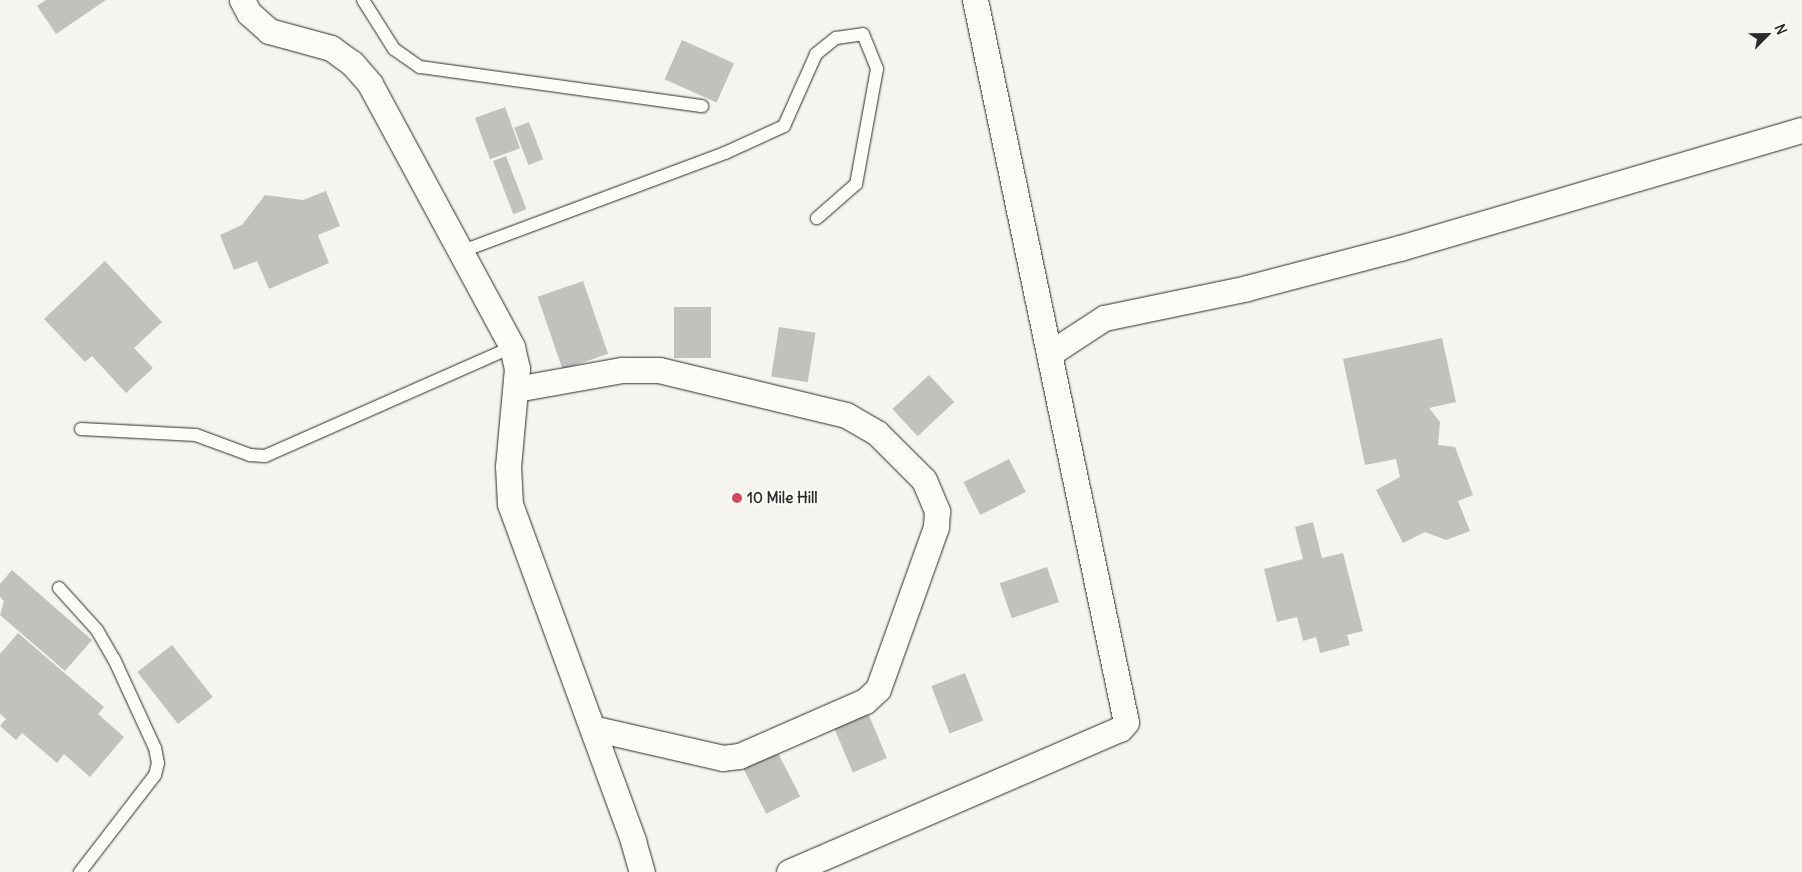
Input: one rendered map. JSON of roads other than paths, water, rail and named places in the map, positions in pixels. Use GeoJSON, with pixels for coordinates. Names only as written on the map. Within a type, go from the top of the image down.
{"type":"FeatureCollection","features":[{"type":"Feature","properties":{"kind":"street"},"geometry":{"type":"LineString","coordinates":[[242,0],[249,13],[269,31],[331,48],[352,62],[370,84],[512,347],[517,368],[508,466],[510,504],[592,728],[642,872]]}},
{"type":"Feature","properties":{"kind":"street"},"geometry":{"type":"LineString","coordinates":[[788,872],[1120,729],[1126,722],[975,0]]}},
{"type":"Feature","properties":{"kind":"street"},"geometry":{"type":"LineString","coordinates":[[1049,354],[1104,318],[1247,288],[1390,250],[1802,130]]}},
{"type":"Feature","properties":{"kind":"street"},"geometry":{"type":"LineString","coordinates":[[516,389],[622,370],[659,370],[846,416],[877,433],[924,480],[937,511],[936,527],[878,689],[865,701],[739,756],[723,758],[592,728]]}},
{"type":"Feature","properties":{"kind":"lane"},"geometry":{"type":"LineString","coordinates":[[363,0],[394,49],[420,67],[702,106]]}},
{"type":"Feature","properties":{"kind":"lane"},"geometry":{"type":"LineString","coordinates":[[460,252],[725,152],[784,126],[816,54],[836,38],[863,34],[877,69],[856,184],[817,218]]}},
{"type":"Feature","properties":{"kind":"lane"},"geometry":{"type":"LineString","coordinates":[[81,430],[196,435],[250,456],[265,456],[512,347]]}},
{"type":"Feature","properties":{"kind":"lane"},"geometry":{"type":"LineString","coordinates":[[59,588],[97,630],[114,659],[155,748],[158,763],[155,775],[80,872]]}},
{"type":"Feature","properties":{"kind":"place","name":"10 Mile Hill"},"geometry":{"type":"Point","coordinates":[737,498]}}]}
